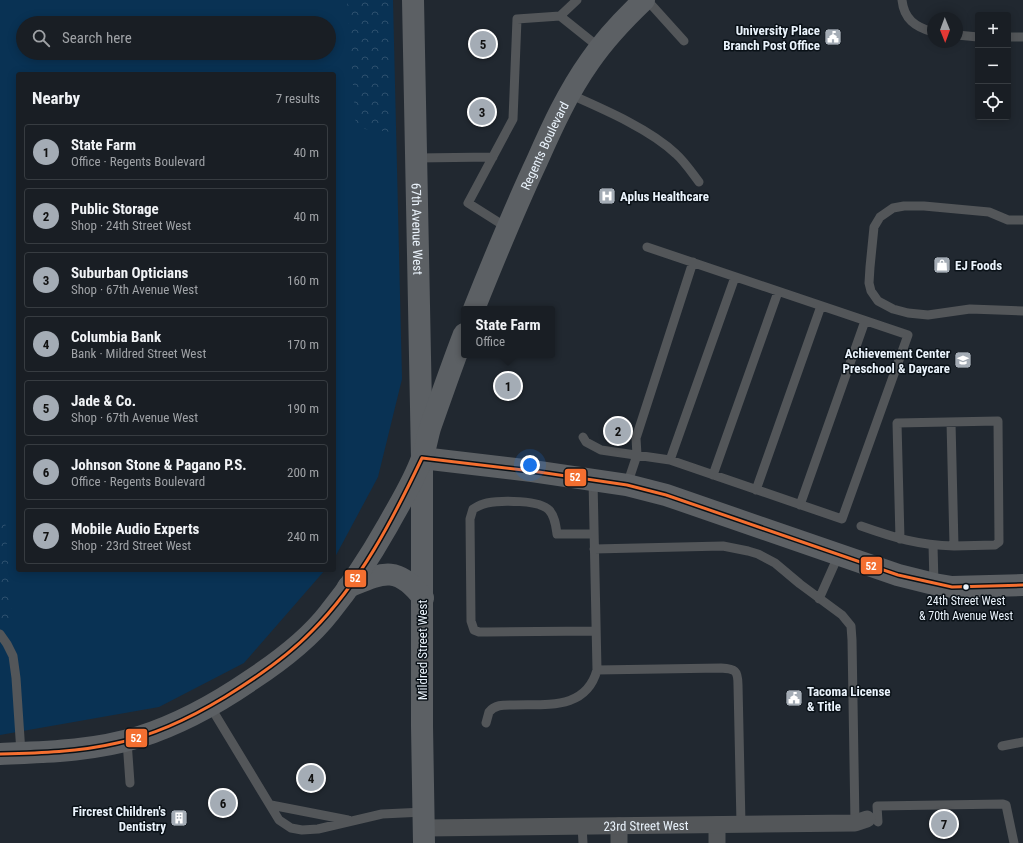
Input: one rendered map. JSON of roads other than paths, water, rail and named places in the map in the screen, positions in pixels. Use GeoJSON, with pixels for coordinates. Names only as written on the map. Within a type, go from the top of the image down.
{"type":"FeatureCollection","features":[{"type":"Feature","properties":{"kind":"main road","name":"67th Avenue West"},"geometry":{"type":"LineString","coordinates":[[412,0],[422,458]]}},
{"type":"Feature","properties":{"kind":"main road","name":"Regents Boulevard"},"geometry":{"type":"LineString","coordinates":[[475,306],[506,227],[569,94],[589,62],[600,48],[616,28],[644,0]]}},
{"type":"Feature","properties":{"kind":"main road"},"geometry":{"type":"LineString","coordinates":[[0,754],[98,747],[170,726],[224,698],[279,661],[306,637],[328,614],[348,587],[386,529],[404,497],[422,458],[430,429],[461,342]]}},
{"type":"Feature","properties":{"kind":"main road"},"geometry":{"type":"LineString","coordinates":[[422,458],[532,471],[627,485],[687,501],[898,575],[934,584],[970,587],[1023,585]]}},
{"type":"Feature","properties":{"kind":"main road","name":"Mildred Street West"},"geometry":{"type":"LineString","coordinates":[[422,458],[422,726],[424,828]]}},
{"type":"Feature","properties":{"kind":"main road"},"geometry":{"type":"LineString","coordinates":[[348,587],[377,576],[389,574],[408,581],[423,598]]}},
{"type":"Feature","properties":{"kind":"street","name":"23rd Street West"},"geometry":{"type":"LineString","coordinates":[[424,828],[582,835],[619,826],[867,821]]}},
{"type":"Feature","properties":{"kind":"street"},"geometry":{"type":"LineString","coordinates":[[717,825],[717,843]]}},
{"type":"Feature","properties":{"kind":"street"},"geometry":{"type":"LineString","coordinates":[[619,826],[619,843]]}},
{"type":"Feature","properties":{"kind":"lane"},"geometry":{"type":"LineString","coordinates":[[506,227],[468,203],[513,119],[517,19],[560,16],[577,0]]}},
{"type":"Feature","properties":{"kind":"lane"},"geometry":{"type":"LineString","coordinates":[[648,0],[684,41]]}},
{"type":"Feature","properties":{"kind":"lane"},"geometry":{"type":"LineString","coordinates":[[902,0],[903,8],[909,20],[917,26],[927,30]]}},
{"type":"Feature","properties":{"kind":"lane"},"geometry":{"type":"LineString","coordinates":[[560,16],[600,48]]}},
{"type":"Feature","properties":{"kind":"lane"},"geometry":{"type":"LineString","coordinates":[[963,36],[975,37]]}},
{"type":"Feature","properties":{"kind":"lane"},"geometry":{"type":"LineString","coordinates":[[1011,37],[1023,37]]}},
{"type":"Feature","properties":{"kind":"lane"},"geometry":{"type":"LineString","coordinates":[[569,94],[620,118],[662,142],[682,160],[700,182]]}},
{"type":"Feature","properties":{"kind":"lane"},"geometry":{"type":"LineString","coordinates":[[416,158],[493,157]]}},
{"type":"Feature","properties":{"kind":"lane"},"geometry":{"type":"LineString","coordinates":[[1023,220],[1008,220],[989,212],[924,206],[904,206],[893,208],[880,217],[874,227],[869,283],[871,291],[878,301],[893,309],[908,313],[928,315],[970,309],[1023,311]]}},
{"type":"Feature","properties":{"kind":"lane"},"geometry":{"type":"LineString","coordinates":[[583,437],[586,442],[601,450],[670,460],[842,519],[908,336],[647,247]]}},
{"type":"Feature","properties":{"kind":"lane"},"geometry":{"type":"LineString","coordinates":[[627,485],[637,455],[636,438],[693,262]]}},
{"type":"Feature","properties":{"kind":"lane"},"geometry":{"type":"LineString","coordinates":[[670,460],[735,277]]}},
{"type":"Feature","properties":{"kind":"lane"},"geometry":{"type":"LineString","coordinates":[[713,475],[778,292]]}},
{"type":"Feature","properties":{"kind":"lane"},"geometry":{"type":"LineString","coordinates":[[756,490],[821,306]]}},
{"type":"Feature","properties":{"kind":"lane"},"geometry":{"type":"LineString","coordinates":[[800,505],[865,321]]}},
{"type":"Feature","properties":{"kind":"lane"},"geometry":{"type":"LineString","coordinates":[[952,422],[954,546]]}},
{"type":"Feature","properties":{"kind":"lane"},"geometry":{"type":"LineString","coordinates":[[862,526],[900,540],[933,545],[995,545],[999,542],[998,422],[897,423],[900,540]]}},
{"type":"Feature","properties":{"kind":"lane"},"geometry":{"type":"LineString","coordinates":[[486,723],[489,712],[496,706],[560,704],[575,699],[589,687],[593,680],[597,670],[593,480]]}},
{"type":"Feature","properties":{"kind":"lane"},"geometry":{"type":"LineString","coordinates":[[594,534],[557,534],[555,521],[547,509],[539,505],[517,502],[493,502],[481,505],[473,509],[469,525],[471,621],[474,630],[479,632],[596,631]]}},
{"type":"Feature","properties":{"kind":"lane"},"geometry":{"type":"LineString","coordinates":[[933,545],[934,584]]}},
{"type":"Feature","properties":{"kind":"lane"},"geometry":{"type":"LineString","coordinates":[[594,549],[731,547],[748,551],[768,559],[842,615],[848,621],[852,631],[867,821]]}},
{"type":"Feature","properties":{"kind":"lane"},"geometry":{"type":"LineString","coordinates":[[819,598],[839,554]]}},
{"type":"Feature","properties":{"kind":"lane"},"geometry":{"type":"LineString","coordinates":[[0,634],[13,656],[21,753]]}},
{"type":"Feature","properties":{"kind":"lane"},"geometry":{"type":"LineString","coordinates":[[597,670],[721,668],[736,671],[738,675],[741,824]]}},
{"type":"Feature","properties":{"kind":"lane"},"geometry":{"type":"LineString","coordinates":[[210,706],[279,820],[291,828],[302,830],[318,829],[382,814],[424,828]]}},
{"type":"Feature","properties":{"kind":"lane"},"geometry":{"type":"LineString","coordinates":[[126,740],[130,783]]}},
{"type":"Feature","properties":{"kind":"lane"},"geometry":{"type":"LineString","coordinates":[[1002,746],[1023,742]]}},
{"type":"Feature","properties":{"kind":"lane"},"geometry":{"type":"LineString","coordinates":[[867,821],[876,806],[1003,804],[1006,805],[1014,843]]}},
{"type":"Feature","properties":{"kind":"lane"},"geometry":{"type":"LineString","coordinates":[[271,805],[352,821]]}},
{"type":"Feature","properties":{"kind":"place","name":"University Place Branch Post Office"},"geometry":{"type":"Point","coordinates":[833,37]}},
{"type":"Feature","properties":{"kind":"place","name":"Jade & Co."},"geometry":{"type":"Point","coordinates":[483,44]}},
{"type":"Feature","properties":{"kind":"place","name":"Suburban Opticians"},"geometry":{"type":"Point","coordinates":[482,112]}},
{"type":"Feature","properties":{"kind":"place","name":"Aplus Healthcare"},"geometry":{"type":"Point","coordinates":[607,196]}},
{"type":"Feature","properties":{"kind":"place","name":"EJ Foods"},"geometry":{"type":"Point","coordinates":[942,265]}},
{"type":"Feature","properties":{"kind":"place","name":"Achievement Center Preschool & Daycare"},"geometry":{"type":"Point","coordinates":[963,360]}},
{"type":"Feature","properties":{"kind":"place","name":"State Farm"},"geometry":{"type":"Point","coordinates":[508,386]}},
{"type":"Feature","properties":{"kind":"place","name":"Public Storage"},"geometry":{"type":"Point","coordinates":[618,431]}},
{"type":"Feature","properties":{"kind":"place","name":"24th Street West & 70th Avenue West"},"geometry":{"type":"Point","coordinates":[966,587]}},
{"type":"Feature","properties":{"kind":"place","name":"Tacoma License & Title"},"geometry":{"type":"Point","coordinates":[794,698]}},
{"type":"Feature","properties":{"kind":"place","name":"Columbia Bank"},"geometry":{"type":"Point","coordinates":[311,778]}},
{"type":"Feature","properties":{"kind":"place","name":"Johnson Stone & Pagano P.S."},"geometry":{"type":"Point","coordinates":[223,803]}},
{"type":"Feature","properties":{"kind":"place","name":"Fircrest Children's Dentistry"},"geometry":{"type":"Point","coordinates":[179,818]}},
{"type":"Feature","properties":{"kind":"place","name":"Mobile Audio Experts"},"geometry":{"type":"Point","coordinates":[944,824]}}]}
